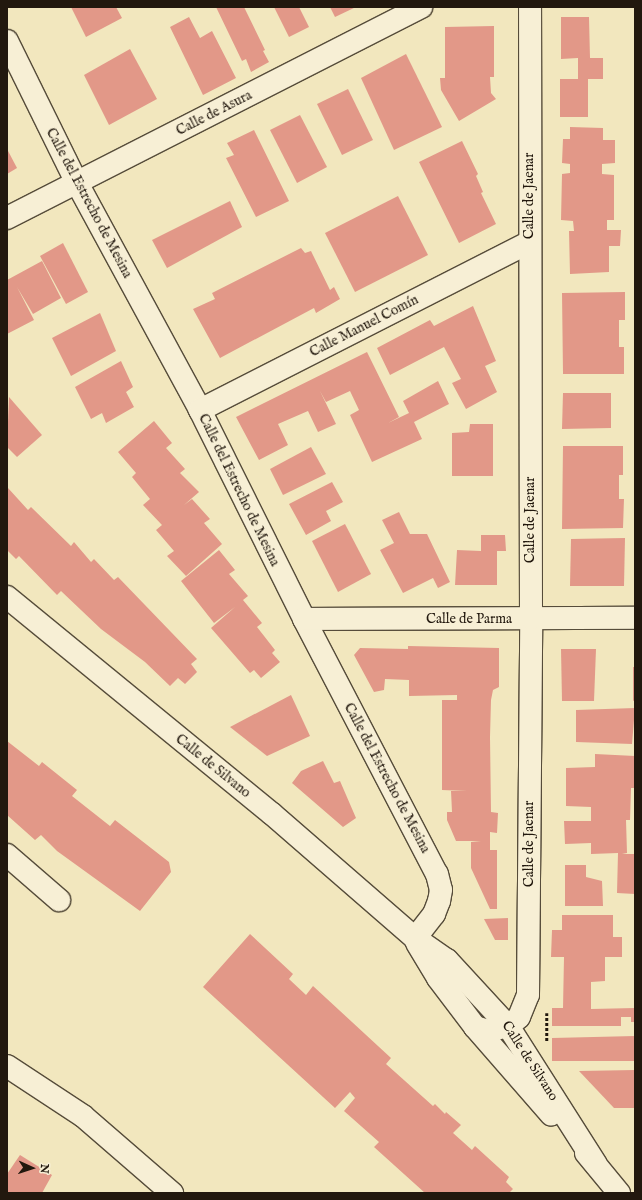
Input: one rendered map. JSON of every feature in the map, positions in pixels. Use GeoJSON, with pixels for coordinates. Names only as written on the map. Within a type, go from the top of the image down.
{"type":"FeatureCollection","features":[{"type":"Feature","properties":{"kind":"street","name":"Calle de Asura"},"geometry":{"type":"LineString","coordinates":[[7,218],[421,7]]}},
{"type":"Feature","properties":{"kind":"street","name":"Calle de Jaenar"},"geometry":{"type":"LineString","coordinates":[[508,1026],[519,1017],[528,995],[531,618],[528,243],[530,7]]}},
{"type":"Feature","properties":{"kind":"street","name":"Calle del Estrecho de Mesina"},"geometry":{"type":"LineString","coordinates":[[7,42],[77,183],[200,410],[304,619],[437,874],[441,890],[439,901],[434,914],[415,938]]}},
{"type":"Feature","properties":{"kind":"street","name":"Calle Manuel Comín"},"geometry":{"type":"LineString","coordinates":[[200,410],[528,243]]}},
{"type":"Feature","properties":{"kind":"street","name":"Calle de Silvano"},"geometry":{"type":"LineString","coordinates":[[7,597],[270,813],[415,938],[447,960],[508,1026],[596,1164]]}},
{"type":"Feature","properties":{"kind":"street","name":"Calle de Parma"},"geometry":{"type":"LineString","coordinates":[[304,619],[635,618]]}},
{"type":"Feature","properties":{"kind":"street"},"geometry":{"type":"LineString","coordinates":[[7,856],[59,900]]}},
{"type":"Feature","properties":{"kind":"street","name":"Calle de Silvano"},"geometry":{"type":"LineString","coordinates":[[415,938],[438,978],[475,1027],[596,1164],[619,1193]]}},
{"type":"Feature","properties":{"kind":"street"},"geometry":{"type":"LineString","coordinates":[[475,1027],[488,1031],[508,1026]]}},
{"type":"Feature","properties":{"kind":"street"},"geometry":{"type":"LineString","coordinates":[[7,1066],[83,1116],[151,1185],[172,1193]]}},
{"type":"Feature","properties":{"kind":"path"},"geometry":{"type":"LineString","coordinates":[[547,1011],[547,1043]]}},
{"type":"Feature","properties":{"kind":"building"},"geometry":{"type":"Polygon","coordinates":[[[71,7],[116,7],[122,18],[86,37],[71,7]]]}},
{"type":"Feature","properties":{"kind":"building"},"geometry":{"type":"Polygon","coordinates":[[[216,7],[244,7],[265,50],[263,51],[269,62],[251,72],[246,59],[242,61],[216,7]]]}},
{"type":"Feature","properties":{"kind":"building"},"geometry":{"type":"Polygon","coordinates":[[[274,7],[299,7],[309,27],[289,37],[274,7]]]}},
{"type":"Feature","properties":{"kind":"building"},"geometry":{"type":"Polygon","coordinates":[[[330,7],[356,7],[335,17],[330,7]]]}},
{"type":"Feature","properties":{"kind":"building"},"geometry":{"type":"Polygon","coordinates":[[[189,17],[200,38],[212,31],[236,78],[203,95],[170,27],[189,17]]]}},
{"type":"Feature","properties":{"kind":"building"},"geometry":{"type":"Polygon","coordinates":[[[561,17],[589,17],[590,58],[603,58],[603,79],[588,79],[588,117],[560,117],[560,79],[578,79],[578,58],[561,59],[561,17]]]}},
{"type":"Feature","properties":{"kind":"building"},"geometry":{"type":"Polygon","coordinates":[[[494,26],[494,77],[490,77],[491,93],[496,99],[459,121],[441,90],[440,78],[445,78],[445,27],[494,26]]]}},
{"type":"Feature","properties":{"kind":"building"},"geometry":{"type":"Polygon","coordinates":[[[130,49],[157,99],[109,125],[84,75],[130,49]]]}},
{"type":"Feature","properties":{"kind":"building"},"geometry":{"type":"Polygon","coordinates":[[[406,54],[442,127],[394,150],[361,78],[406,54]]]}},
{"type":"Feature","properties":{"kind":"building"},"geometry":{"type":"Polygon","coordinates":[[[348,89],[373,140],[342,155],[317,104],[348,89]]]}},
{"type":"Feature","properties":{"kind":"building"},"geometry":{"type":"Polygon","coordinates":[[[300,115],[327,167],[297,183],[270,130],[300,115]]]}},
{"type":"Feature","properties":{"kind":"building"},"geometry":{"type":"Polygon","coordinates":[[[570,127],[603,128],[603,140],[615,140],[615,163],[602,164],[602,174],[614,175],[614,220],[607,220],[607,230],[621,230],[620,246],[609,246],[609,272],[570,274],[569,231],[574,231],[573,221],[561,220],[562,174],[570,173],[570,164],[562,163],[563,139],[570,139],[570,127]]]}},
{"type":"Feature","properties":{"kind":"building"},"geometry":{"type":"Polygon","coordinates":[[[254,130],[289,201],[256,217],[226,158],[234,155],[227,143],[254,130]]]}},
{"type":"Feature","properties":{"kind":"building"},"geometry":{"type":"Polygon","coordinates":[[[462,141],[478,174],[476,176],[483,192],[481,193],[496,224],[459,243],[419,162],[462,141]]]}},
{"type":"Feature","properties":{"kind":"building"},"geometry":{"type":"Polygon","coordinates":[[[7,149],[17,168],[7,174],[7,149]]]}},
{"type":"Feature","properties":{"kind":"building"},"geometry":{"type":"Polygon","coordinates":[[[398,196],[428,255],[355,292],[325,233],[398,196]]]}},
{"type":"Feature","properties":{"kind":"building"},"geometry":{"type":"Polygon","coordinates":[[[230,201],[242,227],[167,268],[152,240],[230,201]]]}},
{"type":"Feature","properties":{"kind":"building"},"geometry":{"type":"Polygon","coordinates":[[[63,243],[88,292],[66,304],[40,256],[63,243]]]}},
{"type":"Feature","properties":{"kind":"building"},"geometry":{"type":"Polygon","coordinates":[[[301,248],[305,253],[311,251],[330,290],[334,287],[340,299],[316,313],[314,308],[220,358],[193,309],[215,299],[212,293],[301,248]]]}},
{"type":"Feature","properties":{"kind":"building"},"geometry":{"type":"Polygon","coordinates":[[[42,261],[61,298],[33,314],[17,287],[34,320],[7,334],[7,280],[42,261]]]}},
{"type":"Feature","properties":{"kind":"building"},"geometry":{"type":"Polygon","coordinates":[[[625,292],[625,320],[619,320],[619,347],[624,347],[624,374],[563,374],[562,293],[625,292]]]}},
{"type":"Feature","properties":{"kind":"building"},"geometry":{"type":"Polygon","coordinates":[[[473,306],[496,361],[485,366],[497,392],[466,409],[452,383],[461,379],[444,347],[390,375],[377,348],[430,320],[434,326],[473,306]]]}},
{"type":"Feature","properties":{"kind":"building"},"geometry":{"type":"Polygon","coordinates":[[[100,313],[116,351],[71,376],[52,338],[100,313]]]}},
{"type":"Feature","properties":{"kind":"building"},"geometry":{"type":"Polygon","coordinates":[[[367,352],[399,417],[388,423],[409,413],[403,401],[438,381],[449,404],[414,422],[422,439],[372,462],[350,415],[359,410],[350,391],[326,402],[320,391],[336,424],[318,432],[308,411],[278,424],[288,445],[259,460],[236,417],[367,352]]]}},
{"type":"Feature","properties":{"kind":"building"},"geometry":{"type":"Polygon","coordinates":[[[121,361],[133,387],[126,392],[134,407],[106,423],[102,413],[91,419],[75,387],[121,361]]]}},
{"type":"Feature","properties":{"kind":"building"},"geometry":{"type":"Polygon","coordinates":[[[563,393],[611,393],[611,428],[562,429],[563,393]]]}},
{"type":"Feature","properties":{"kind":"building"},"geometry":{"type":"Polygon","coordinates":[[[9,397],[42,435],[17,457],[7,447],[9,397]]]}},
{"type":"Feature","properties":{"kind":"building"},"geometry":{"type":"Polygon","coordinates":[[[154,421],[172,443],[166,448],[185,469],[180,473],[199,492],[184,505],[192,499],[210,519],[204,523],[222,544],[186,576],[167,556],[174,551],[156,530],[162,525],[143,505],[150,499],[132,477],[136,473],[118,452],[154,421]]]}},
{"type":"Feature","properties":{"kind":"building"},"geometry":{"type":"Polygon","coordinates":[[[470,424],[493,424],[493,476],[452,476],[452,433],[469,432],[470,424]]]}},
{"type":"Feature","properties":{"kind":"building"},"geometry":{"type":"Polygon","coordinates":[[[563,446],[623,446],[623,475],[619,475],[619,499],[624,499],[623,528],[562,529],[563,446]]]}},
{"type":"Feature","properties":{"kind":"building"},"geometry":{"type":"Polygon","coordinates":[[[311,447],[326,474],[283,495],[270,469],[311,447]]]}},
{"type":"Feature","properties":{"kind":"building"},"geometry":{"type":"Polygon","coordinates":[[[332,482],[343,502],[326,511],[331,521],[306,535],[289,504],[332,482]]]}},
{"type":"Feature","properties":{"kind":"building"},"geometry":{"type":"Polygon","coordinates":[[[8,488],[28,510],[31,507],[71,546],[74,542],[91,562],[94,559],[114,580],[118,577],[197,659],[191,664],[197,672],[185,684],[178,678],[170,686],[145,662],[101,629],[61,591],[57,595],[19,556],[16,559],[7,550],[8,488]]]}},
{"type":"Feature","properties":{"kind":"building"},"geometry":{"type":"Polygon","coordinates":[[[399,512],[410,534],[427,534],[450,582],[438,588],[433,578],[403,593],[380,550],[394,543],[382,520],[399,512]]]}},
{"type":"Feature","properties":{"kind":"building"},"geometry":{"type":"Polygon","coordinates":[[[345,524],[371,574],[338,592],[312,541],[345,524]]]}},
{"type":"Feature","properties":{"kind":"building"},"geometry":{"type":"Polygon","coordinates":[[[481,535],[505,535],[506,551],[497,551],[497,585],[455,585],[457,550],[481,551],[481,535]]]}},
{"type":"Feature","properties":{"kind":"building"},"geometry":{"type":"Polygon","coordinates":[[[625,538],[624,586],[570,586],[571,539],[625,538]]]}},
{"type":"Feature","properties":{"kind":"building"},"geometry":{"type":"Polygon","coordinates":[[[219,550],[235,570],[229,574],[248,596],[243,600],[262,623],[257,627],[275,650],[272,653],[280,662],[261,678],[254,670],[250,673],[211,628],[235,607],[214,623],[181,581],[219,550]]]}},
{"type":"Feature","properties":{"kind":"building"},"geometry":{"type":"Polygon","coordinates":[[[408,646],[499,648],[499,687],[493,690],[491,700],[490,737],[491,812],[498,813],[497,833],[490,832],[490,850],[497,850],[497,909],[490,909],[471,868],[471,842],[481,841],[456,841],[447,820],[447,812],[452,812],[451,791],[467,791],[442,790],[442,700],[457,700],[457,695],[409,696],[409,680],[385,679],[384,690],[374,692],[354,655],[360,648],[408,649],[408,646]]]}},
{"type":"Feature","properties":{"kind":"building"},"geometry":{"type":"Polygon","coordinates":[[[561,649],[596,649],[594,701],[562,701],[561,649]]]}},
{"type":"Feature","properties":{"kind":"building"},"geometry":{"type":"Polygon","coordinates":[[[633,667],[635,667],[635,700],[633,701],[633,667]]]}},
{"type":"Feature","properties":{"kind":"building"},"geometry":{"type":"Polygon","coordinates":[[[291,695],[310,736],[267,756],[230,727],[291,695]]]}},
{"type":"Feature","properties":{"kind":"building"},"geometry":{"type":"Polygon","coordinates":[[[635,708],[632,744],[576,742],[576,710],[635,708]]]}},
{"type":"Feature","properties":{"kind":"building"},"geometry":{"type":"Polygon","coordinates":[[[7,741],[39,766],[42,762],[77,790],[72,796],[110,826],[115,820],[169,862],[171,872],[140,911],[57,851],[41,835],[35,840],[7,815],[7,741]]]}},
{"type":"Feature","properties":{"kind":"building"},"geometry":{"type":"Polygon","coordinates":[[[595,754],[635,756],[635,788],[631,788],[630,820],[626,820],[627,853],[622,854],[635,854],[635,894],[617,893],[618,853],[591,854],[591,843],[565,844],[564,821],[591,821],[591,807],[566,806],[566,768],[595,767],[595,754]]]}},
{"type":"Feature","properties":{"kind":"building"},"geometry":{"type":"Polygon","coordinates":[[[323,761],[334,783],[340,781],[356,818],[343,827],[292,783],[301,771],[323,761]]]}},
{"type":"Feature","properties":{"kind":"building"},"geometry":{"type":"Polygon","coordinates":[[[565,865],[586,865],[586,877],[602,881],[603,906],[565,906],[565,865]]]}},
{"type":"Feature","properties":{"kind":"building"},"geometry":{"type":"Polygon","coordinates":[[[562,915],[613,915],[613,937],[622,937],[622,957],[605,957],[605,981],[591,982],[591,1009],[635,1008],[635,1022],[631,1022],[631,1017],[621,1017],[621,1026],[552,1026],[552,1008],[563,1008],[564,957],[551,957],[552,930],[562,930],[562,915]]]}},
{"type":"Feature","properties":{"kind":"building"},"geometry":{"type":"Polygon","coordinates":[[[508,918],[508,940],[495,940],[484,919],[508,918]]]}},
{"type":"Feature","properties":{"kind":"building"},"geometry":{"type":"Polygon","coordinates":[[[250,934],[293,974],[289,979],[306,995],[313,986],[391,1058],[386,1064],[433,1106],[435,1104],[445,1114],[446,1112],[461,1125],[453,1133],[472,1150],[475,1146],[509,1177],[506,1182],[513,1189],[509,1193],[425,1193],[374,1147],[379,1142],[344,1111],[355,1098],[350,1092],[335,1108],[203,987],[250,934]]]}},
{"type":"Feature","properties":{"kind":"building"},"geometry":{"type":"Polygon","coordinates":[[[635,1036],[635,1061],[552,1061],[552,1038],[635,1036]]]}},
{"type":"Feature","properties":{"kind":"building"},"geometry":{"type":"Polygon","coordinates":[[[635,1070],[635,1108],[614,1108],[579,1071],[635,1070]]]}},
{"type":"Feature","properties":{"kind":"building"},"geometry":{"type":"Polygon","coordinates":[[[20,1155],[52,1175],[42,1193],[7,1193],[7,1174],[20,1155]]]}}]}
